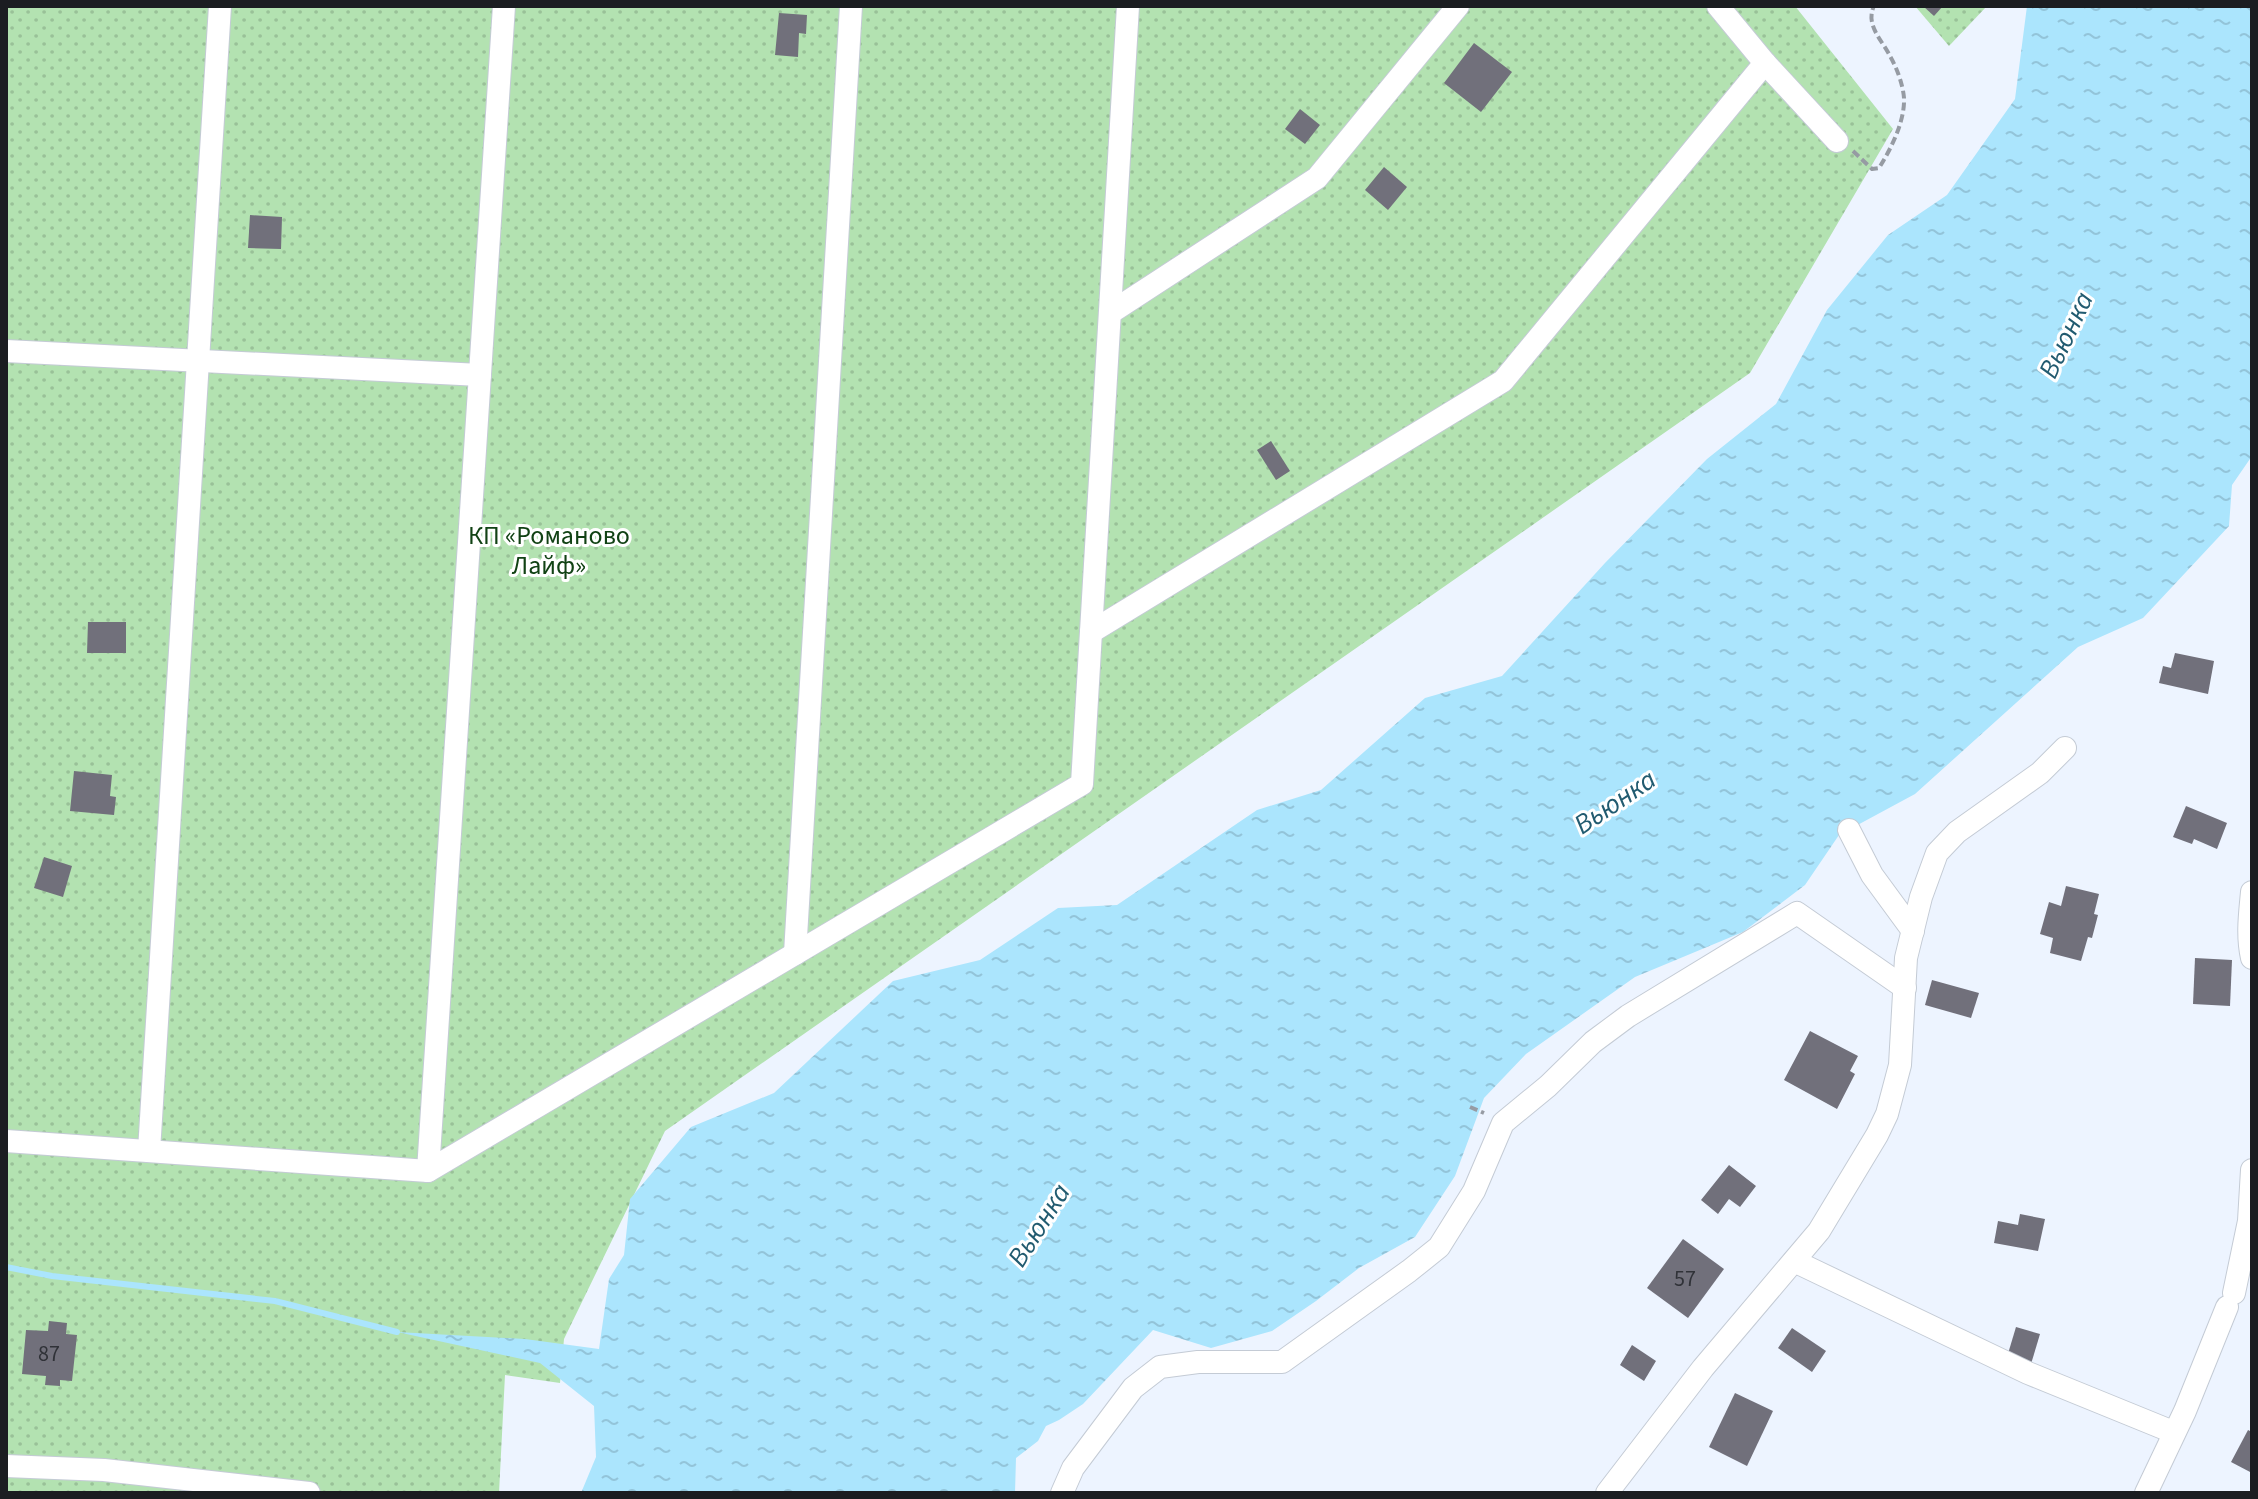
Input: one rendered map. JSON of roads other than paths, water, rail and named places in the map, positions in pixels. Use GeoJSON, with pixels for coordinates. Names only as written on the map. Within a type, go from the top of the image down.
{"type":"FeatureCollection","features":[{"type":"Feature","properties":{"kind":"street"},"geometry":{"type":"LineString","coordinates":[[149,1151],[220,6]]}},
{"type":"Feature","properties":{"kind":"street"},"geometry":{"type":"LineString","coordinates":[[428,1171],[504,6]]}},
{"type":"Feature","properties":{"kind":"street"},"geometry":{"type":"LineString","coordinates":[[795,954],[851,6]]}},
{"type":"Feature","properties":{"kind":"street"},"geometry":{"type":"LineString","coordinates":[[1110,313],[1317,178],[1458,6]]}},
{"type":"Feature","properties":{"kind":"street"},"geometry":{"type":"LineString","coordinates":[[1718,6],[1765,63],[1837,141]]}},
{"type":"Feature","properties":{"kind":"street"},"geometry":{"type":"LineString","coordinates":[[6,1141],[428,1171],[1082,784],[1110,313],[1132,10]]}},
{"type":"Feature","properties":{"kind":"street"},"geometry":{"type":"LineString","coordinates":[[1091,632],[1503,381],[1765,63]]}},
{"type":"Feature","properties":{"kind":"street"},"geometry":{"type":"LineString","coordinates":[[6,351],[480,375]]}},
{"type":"Feature","properties":{"kind":"street"},"geometry":{"type":"LineString","coordinates":[[1607,1493],[1703,1368],[1819,1231],[1877,1135],[1887,1114],[1900,1065],[1906,958],[1930,867],[1946,842],[2040,773],[2065,748]]}},
{"type":"Feature","properties":{"kind":"street"},"geometry":{"type":"LineString","coordinates":[[1849,830],[1872,875],[1913,931]]}},
{"type":"Feature","properties":{"kind":"street"},"geometry":{"type":"LineString","coordinates":[[2252,892],[2248,926],[2252,958]]}},
{"type":"Feature","properties":{"kind":"street"},"geometry":{"type":"LineString","coordinates":[[1062,1493],[1073,1468],[1133,1388],[1160,1367],[1198,1362],[1282,1362],[1409,1271],[1439,1247],[1474,1191],[1503,1123],[1548,1086],[1593,1042],[1628,1016],[1797,913],[1905,988]]}},
{"type":"Feature","properties":{"kind":"street"},"geometry":{"type":"LineString","coordinates":[[2146,1493],[2185,1411],[2230,1300],[2249,1221],[2252,1170]]}},
{"type":"Feature","properties":{"kind":"street"},"geometry":{"type":"LineString","coordinates":[[1794,1261],[2028,1373],[2173,1432]]}},
{"type":"Feature","properties":{"kind":"street"},"geometry":{"type":"LineString","coordinates":[[6,1466],[104,1470],[309,1493]]}},
{"type":"Feature","properties":{"kind":"street"},"geometry":{"type":"LineString","coordinates":[[104,1470],[109,1493]]}},
{"type":"Feature","properties":{"kind":"water","name":"Вьюнка"},"geometry":{"type":"Polygon","coordinates":[[[2027,6],[2252,6],[2252,456],[2232,485],[2229,526],[2143,618],[2078,647],[1915,794],[1839,835],[1805,885],[1743,932],[1635,977],[1526,1054],[1484,1098],[1455,1176],[1415,1237],[1359,1268],[1272,1331],[1211,1348],[1153,1330],[1083,1404],[1046,1426],[1038,1441],[1016,1458],[1015,1493],[581,1493],[596,1457],[594,1406],[540,1363],[397,1332],[525,1339],[599,1349],[609,1279],[624,1255],[630,1199],[691,1127],[774,1093],[893,981],[980,960],[1058,908],[1117,905],[1257,810],[1321,790],[1425,698],[1502,676],[1605,563],[1707,459],[1776,404],[1827,310],[1888,235],[1947,195],[2015,99],[2027,6]]]}},
{"type":"Feature","properties":{"kind":"waterway"},"geometry":{"type":"LineString","coordinates":[[6,1267],[52,1276],[275,1301],[397,1332]]}},
{"type":"Feature","properties":{"kind":"park label","name":"КП «Романово Лайф»"},"geometry":{"type":"Point","coordinates":[549,550]}}]}
